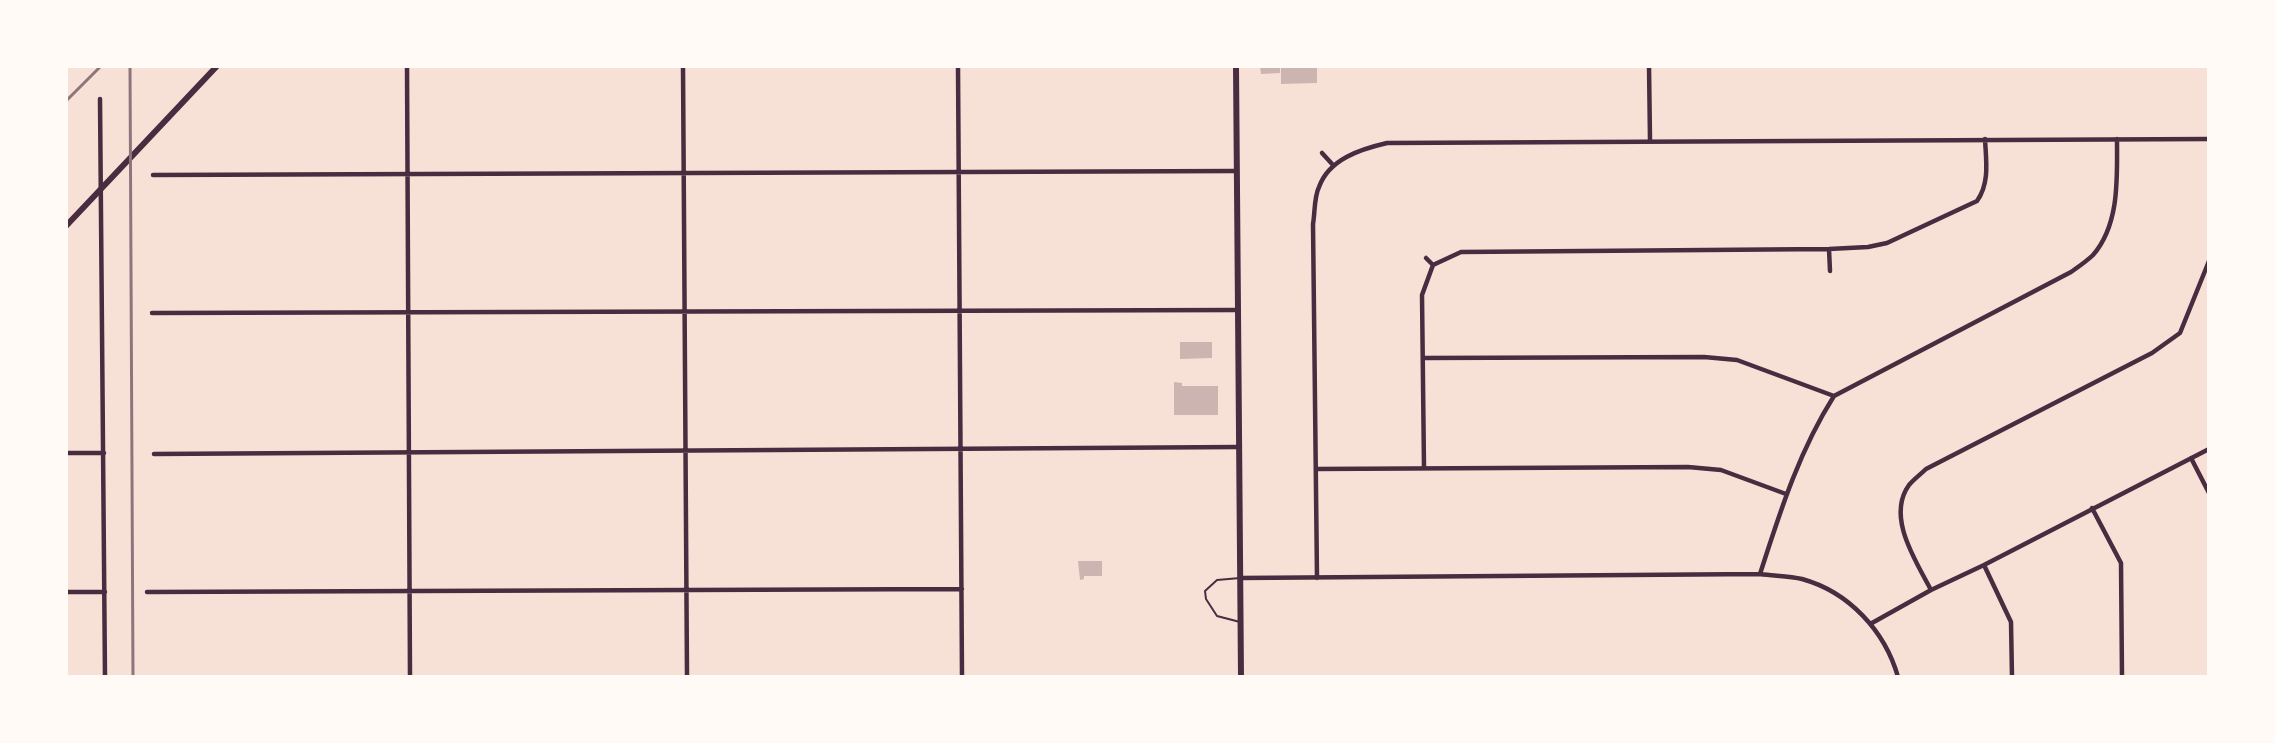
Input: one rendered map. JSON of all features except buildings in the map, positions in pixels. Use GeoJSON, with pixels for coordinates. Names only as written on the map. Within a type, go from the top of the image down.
{"type":"FeatureCollection","features":[{"type":"Feature","properties":{"kind":"main road"},"geometry":{"type":"LineString","coordinates":[[66,226],[217,66]]}},
{"type":"Feature","properties":{"kind":"main road"},"geometry":{"type":"LineString","coordinates":[[1236,66],[1241,677]]}},
{"type":"Feature","properties":{"kind":"street"},"geometry":{"type":"LineString","coordinates":[[407,66],[410,677]]}},
{"type":"Feature","properties":{"kind":"street"},"geometry":{"type":"LineString","coordinates":[[683,66],[687,677]]}},
{"type":"Feature","properties":{"kind":"street"},"geometry":{"type":"LineString","coordinates":[[958,66],[962,677]]}},
{"type":"Feature","properties":{"kind":"street"},"geometry":{"type":"LineString","coordinates":[[1649,66],[1650,140]]}},
{"type":"Feature","properties":{"kind":"street"},"geometry":{"type":"LineString","coordinates":[[100,99],[105,677]]}},
{"type":"Feature","properties":{"kind":"street"},"geometry":{"type":"LineString","coordinates":[[1424,468],[1422,295],[1433,265],[1461,252],[1829,249],[1868,247],[1887,243],[1977,201],[1983,192],[1986,180],[1985,139]]}},
{"type":"Feature","properties":{"kind":"street"},"geometry":{"type":"LineString","coordinates":[[1760,574],[1786,494],[1812,430],[1834,396],[2071,272],[2092,256],[2108,228],[2117,189],[2117,139]]}},
{"type":"Feature","properties":{"kind":"street"},"geometry":{"type":"LineString","coordinates":[[1317,578],[1313,224],[1318,187],[1333,165],[1360,150],[1387,143],[2209,139]]}},
{"type":"Feature","properties":{"kind":"street"},"geometry":{"type":"LineString","coordinates":[[1322,153],[1333,165]]}},
{"type":"Feature","properties":{"kind":"street"},"geometry":{"type":"LineString","coordinates":[[153,175],[407,176],[1236,171]]}},
{"type":"Feature","properties":{"kind":"street"},"geometry":{"type":"LineString","coordinates":[[1829,249],[1830,271]]}},
{"type":"Feature","properties":{"kind":"street"},"geometry":{"type":"LineString","coordinates":[[1426,258],[1433,265]]}},
{"type":"Feature","properties":{"kind":"street"},"geometry":{"type":"LineString","coordinates":[[1931,590],[1904,535],[1901,510],[1908,487],[1926,469],[2152,353],[2180,333],[2209,261]]}},
{"type":"Feature","properties":{"kind":"street"},"geometry":{"type":"LineString","coordinates":[[152,313],[1237,310]]}},
{"type":"Feature","properties":{"kind":"street"},"geometry":{"type":"LineString","coordinates":[[1423,358],[1704,357],[1737,360],[1834,396]]}},
{"type":"Feature","properties":{"kind":"street"},"geometry":{"type":"LineString","coordinates":[[154,454],[1238,447]]}},
{"type":"Feature","properties":{"kind":"street"},"geometry":{"type":"LineString","coordinates":[[1872,623],[1931,590],[2209,449]]}},
{"type":"Feature","properties":{"kind":"street"},"geometry":{"type":"LineString","coordinates":[[66,453],[104,453]]}},
{"type":"Feature","properties":{"kind":"street"},"geometry":{"type":"LineString","coordinates":[[2191,458],[2209,493]]}},
{"type":"Feature","properties":{"kind":"street"},"geometry":{"type":"LineString","coordinates":[[1316,469],[1699,468],[1721,470],[1786,494]]}},
{"type":"Feature","properties":{"kind":"street"},"geometry":{"type":"LineString","coordinates":[[2092,508],[2121,563],[2121,677]]}},
{"type":"Feature","properties":{"kind":"street"},"geometry":{"type":"LineString","coordinates":[[1984,565],[2011,622],[2012,677]]}},
{"type":"Feature","properties":{"kind":"street"},"geometry":{"type":"LineString","coordinates":[[1240,578],[1760,574],[1800,579],[1821,586],[1840,597],[1872,623],[1887,648],[1898,677]]}},
{"type":"Feature","properties":{"kind":"street"},"geometry":{"type":"LineString","coordinates":[[147,592],[962,589]]}},
{"type":"Feature","properties":{"kind":"street"},"geometry":{"type":"LineString","coordinates":[[66,592],[105,592]]}},
{"type":"Feature","properties":{"kind":"lane"},"geometry":{"type":"LineString","coordinates":[[1240,578],[1217,580],[1205,591],[1206,599],[1217,616],[1240,622]]}},
{"type":"Feature","properties":{"kind":"railway"},"geometry":{"type":"LineString","coordinates":[[66,101],[101,66]]}},
{"type":"Feature","properties":{"kind":"railway"},"geometry":{"type":"LineString","coordinates":[[130,66],[133,677]]}}]}
